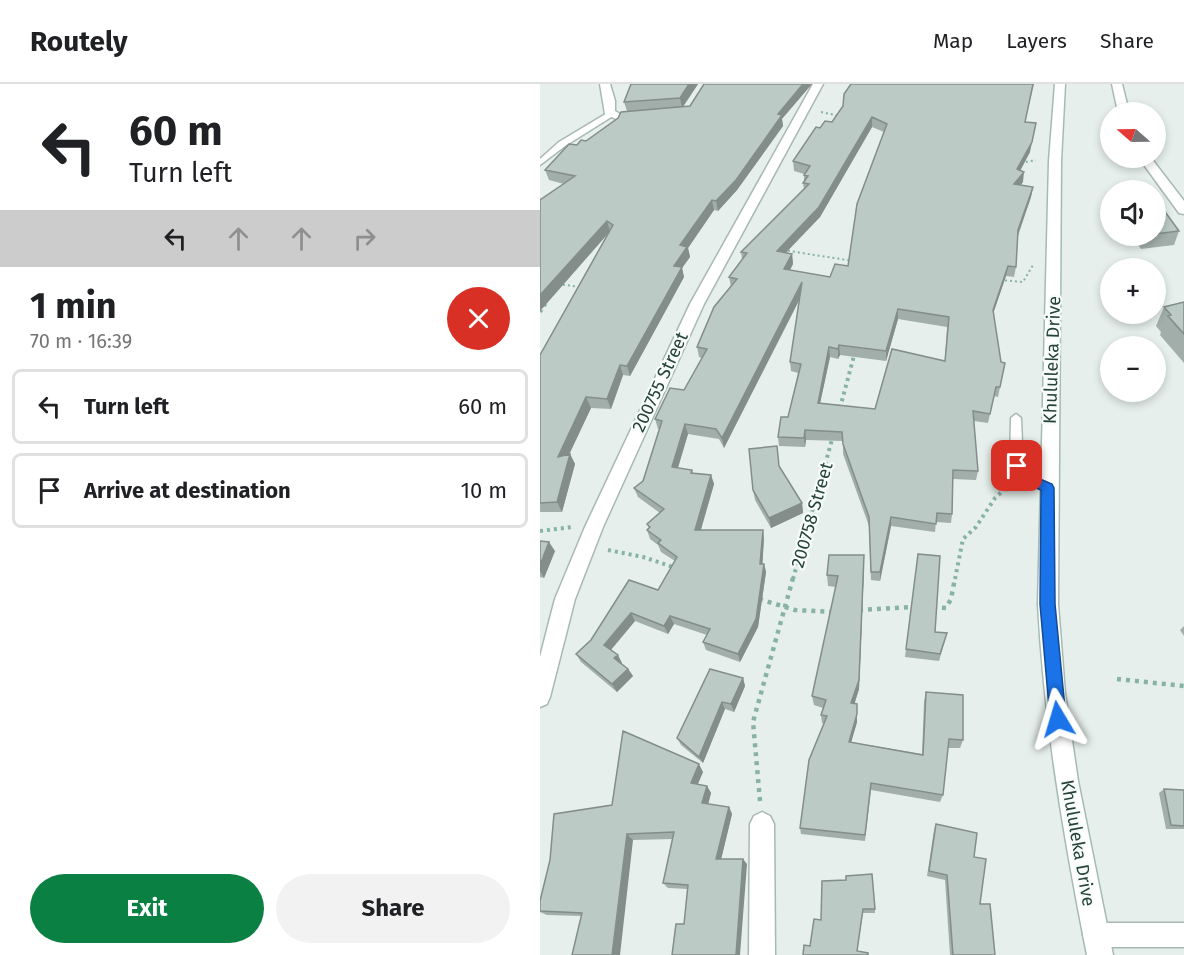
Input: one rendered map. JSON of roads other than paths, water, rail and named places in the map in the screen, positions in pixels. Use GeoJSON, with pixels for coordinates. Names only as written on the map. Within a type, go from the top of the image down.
{"type":"FeatureCollection","features":[{"type":"Feature","properties":{"kind":"street"},"geometry":{"type":"LineString","coordinates":[[604,84],[610,101],[609,112],[627,117],[653,117]]}},
{"type":"Feature","properties":{"kind":"street","name":"200755 Street"},"geometry":{"type":"LineString","coordinates":[[540,697],[565,599],[583,551],[697,304],[818,84]]}},
{"type":"Feature","properties":{"kind":"street","name":"Khululeka Drive"},"geometry":{"type":"LineString","coordinates":[[1060,84],[1055,161],[1055,260],[1048,488],[1050,656],[1075,837],[1098,945]]}},
{"type":"Feature","properties":{"kind":"street"},"geometry":{"type":"LineString","coordinates":[[1117,84],[1122,102]]}},
{"type":"Feature","properties":{"kind":"street"},"geometry":{"type":"LineString","coordinates":[[1152,168],[1184,210]]}},
{"type":"Feature","properties":{"kind":"street"},"geometry":{"type":"LineString","coordinates":[[762,824],[762,955]]}},
{"type":"Feature","properties":{"kind":"street"},"geometry":{"type":"LineString","coordinates":[[1098,945],[1184,935]]}},
{"type":"Feature","properties":{"kind":"lane"},"geometry":{"type":"LineString","coordinates":[[540,163],[562,144],[612,114]]}},
{"type":"Feature","properties":{"kind":"lane"},"geometry":{"type":"LineString","coordinates":[[1016,418],[1017,466],[1021,476],[1048,488]]}}]}
